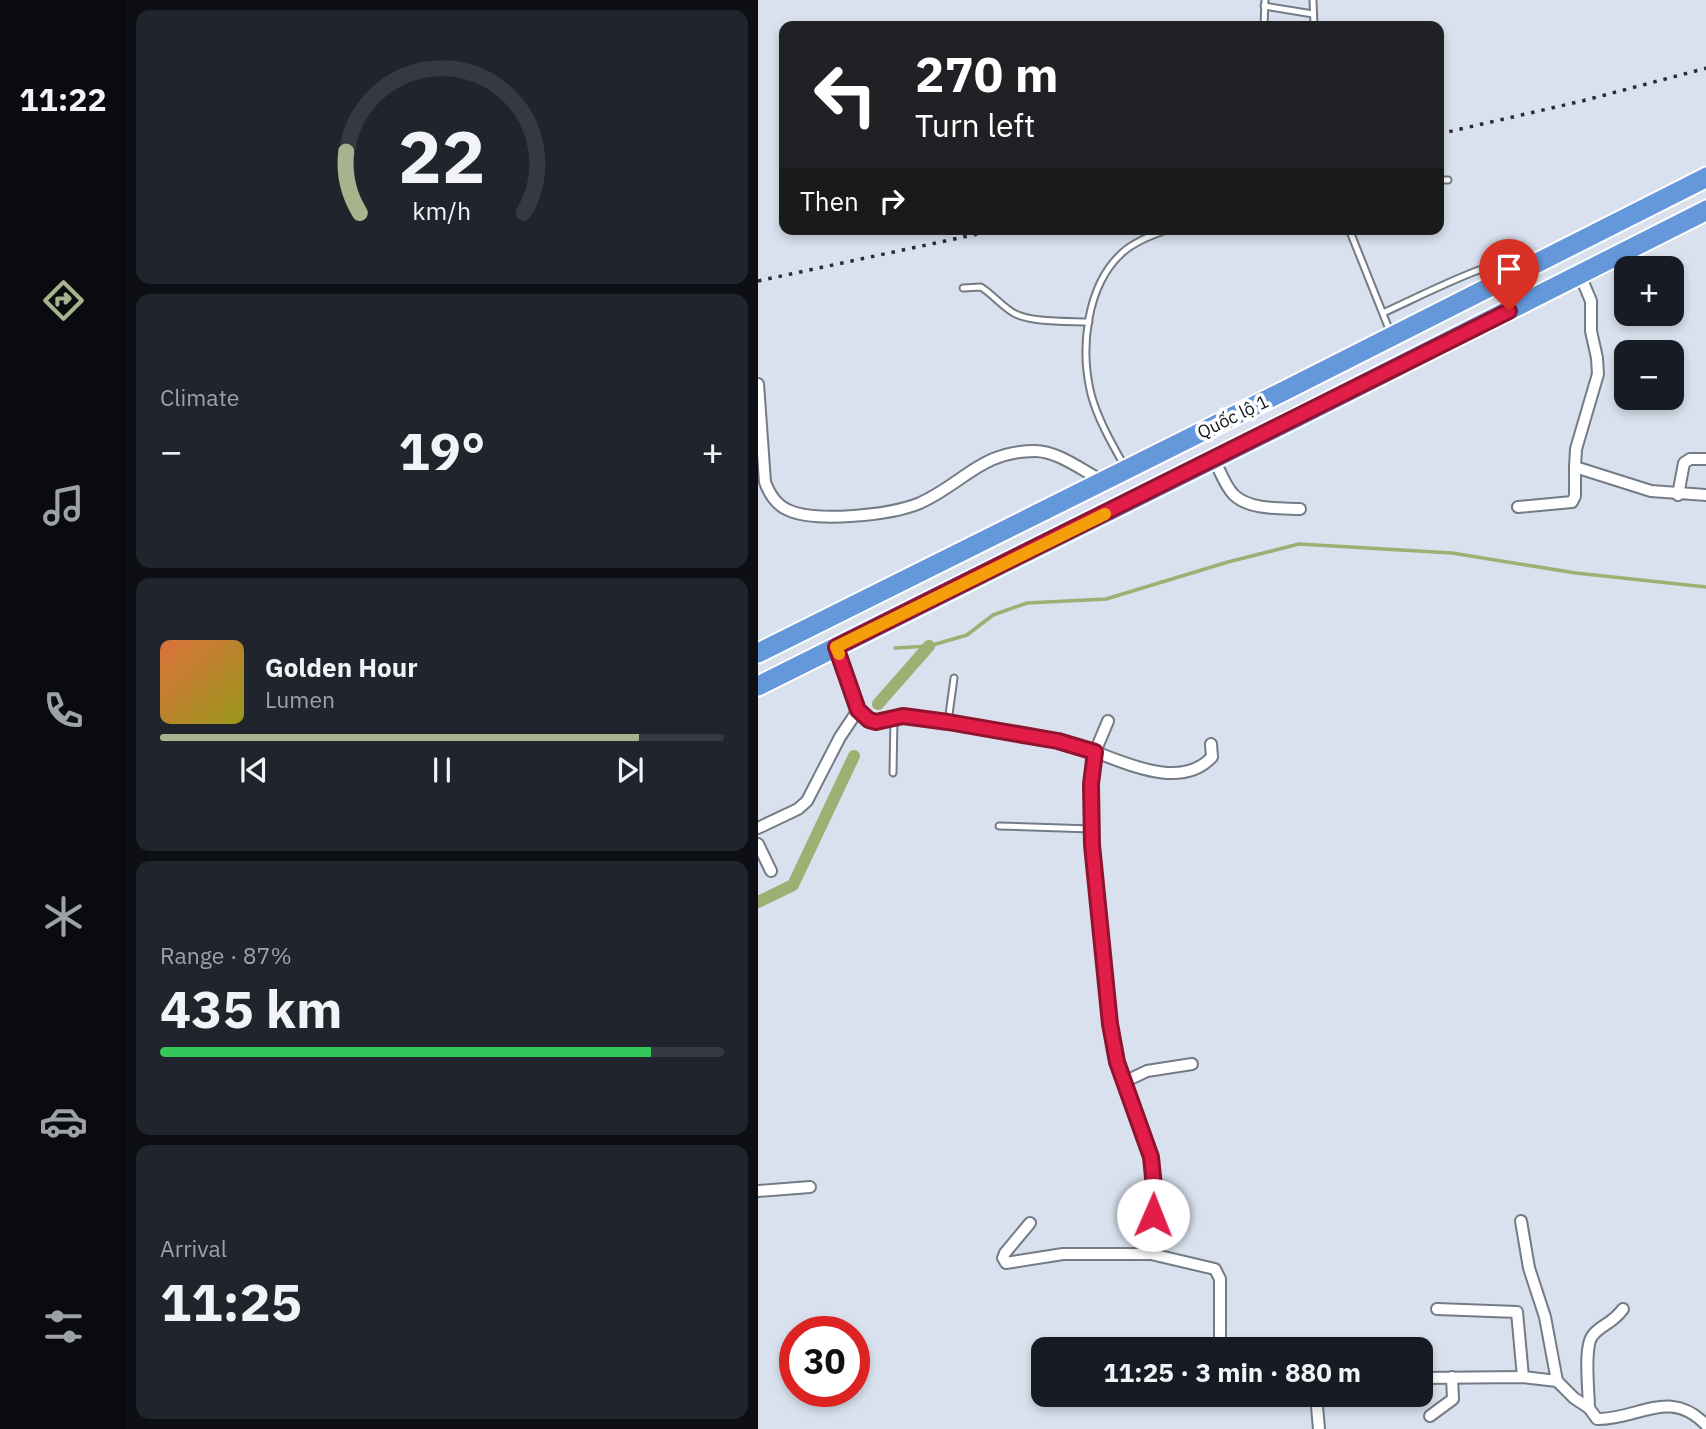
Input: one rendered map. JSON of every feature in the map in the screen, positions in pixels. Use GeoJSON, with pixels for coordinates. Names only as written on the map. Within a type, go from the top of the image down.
{"type":"FeatureCollection","features":[{"type":"Feature","properties":{"kind":"highway","name":"Quốc lộ 1"},"geometry":{"type":"LineString","coordinates":[[758,653],[1706,177]]}},
{"type":"Feature","properties":{"kind":"highway","name":"Quốc lộ 1"},"geometry":{"type":"LineString","coordinates":[[758,686],[1706,210]]}},
{"type":"Feature","properties":{"kind":"highway"},"geometry":{"type":"LineString","coordinates":[[1282,392],[1296,418]]}},
{"type":"Feature","properties":{"kind":"street"},"geometry":{"type":"LineString","coordinates":[[1518,507],[1572,502],[1575,496],[1576,449],[1598,374],[1591,331],[1591,301],[1580,275]]}},
{"type":"Feature","properties":{"kind":"street"},"geometry":{"type":"LineString","coordinates":[[758,384],[761,467],[769,493],[789,511],[824,517],[860,516],[917,504],[989,459],[1021,452],[1048,452],[1103,481]]}},
{"type":"Feature","properties":{"kind":"street"},"geometry":{"type":"LineString","coordinates":[[1214,459],[1232,493],[1240,499],[1271,508],[1300,509]]}},
{"type":"Feature","properties":{"kind":"street"},"geometry":{"type":"LineString","coordinates":[[1678,495],[1684,463],[1690,459],[1706,459]]}},
{"type":"Feature","properties":{"kind":"street"},"geometry":{"type":"LineString","coordinates":[[1575,467],[1639,489],[1678,495],[1706,495]]}},
{"type":"Feature","properties":{"kind":"street"},"geometry":{"type":"LineString","coordinates":[[836,647],[858,710],[873,722],[894,717],[911,717],[1058,741],[1149,772],[1180,772],[1193,769],[1211,759],[1211,744]]}},
{"type":"Feature","properties":{"kind":"street"},"geometry":{"type":"LineString","coordinates":[[758,828],[798,809],[807,801],[858,710]]}},
{"type":"Feature","properties":{"kind":"street"},"geometry":{"type":"LineString","coordinates":[[1108,721],[1095,752],[1091,784],[1092,828],[1110,1024],[1117,1062],[1152,1166],[1154,1187],[1151,1254]]}},
{"type":"Feature","properties":{"kind":"street"},"geometry":{"type":"LineString","coordinates":[[758,844],[771,871]]}},
{"type":"Feature","properties":{"kind":"street"},"geometry":{"type":"LineString","coordinates":[[1124,1082],[1147,1071],[1192,1064]]}},
{"type":"Feature","properties":{"kind":"street"},"geometry":{"type":"LineString","coordinates":[[758,1191],[810,1187]]}},
{"type":"Feature","properties":{"kind":"street"},"geometry":{"type":"LineString","coordinates":[[1521,1221],[1531,1275],[1545,1317],[1557,1381],[1589,1408],[1597,1419]]}},
{"type":"Feature","properties":{"kind":"street"},"geometry":{"type":"LineString","coordinates":[[1030,1223],[1005,1253],[1003,1258],[1006,1263],[1063,1254],[1151,1254],[1215,1269],[1218,1273],[1220,1337]]}},
{"type":"Feature","properties":{"kind":"street"},"geometry":{"type":"LineString","coordinates":[[1589,1408],[1588,1343],[1596,1332],[1615,1321],[1623,1309]]}},
{"type":"Feature","properties":{"kind":"street"},"geometry":{"type":"LineString","coordinates":[[1437,1310],[1517,1312],[1523,1377]]}},
{"type":"Feature","properties":{"kind":"street"},"geometry":{"type":"LineString","coordinates":[[1430,1416],[1453,1399],[1452,1377]]}},
{"type":"Feature","properties":{"kind":"street"},"geometry":{"type":"LineString","coordinates":[[1433,1378],[1523,1377],[1557,1381]]}},
{"type":"Feature","properties":{"kind":"street"},"geometry":{"type":"LineString","coordinates":[[1597,1419],[1613,1419],[1652,1407],[1672,1406],[1693,1414],[1706,1426]]}},
{"type":"Feature","properties":{"kind":"street"},"geometry":{"type":"LineString","coordinates":[[1317,1407],[1319,1429]]}},
{"type":"Feature","properties":{"kind":"street"},"geometry":{"type":"LineString","coordinates":[[1590,1429],[1597,1419]]}},
{"type":"Feature","properties":{"kind":"lane"},"geometry":{"type":"LineString","coordinates":[[1313,0],[1314,21]]}},
{"type":"Feature","properties":{"kind":"lane"},"geometry":{"type":"LineString","coordinates":[[1264,21],[1264,3],[1313,14]]}},
{"type":"Feature","properties":{"kind":"lane"},"geometry":{"type":"LineString","coordinates":[[1126,470],[1100,420],[1091,394],[1087,369],[1087,334],[1094,301],[1105,276],[1122,253],[1154,235]]}},
{"type":"Feature","properties":{"kind":"lane"},"geometry":{"type":"LineString","coordinates":[[1351,235],[1392,337]]}},
{"type":"Feature","properties":{"kind":"lane"},"geometry":{"type":"LineString","coordinates":[[1383,313],[1495,264],[1517,258],[1544,259]]}},
{"type":"Feature","properties":{"kind":"lane"},"geometry":{"type":"LineString","coordinates":[[963,288],[981,287],[1011,312],[1020,315],[1044,320],[1089,322]]}},
{"type":"Feature","properties":{"kind":"lane"},"geometry":{"type":"LineString","coordinates":[[948,722],[954,678]]}},
{"type":"Feature","properties":{"kind":"lane"},"geometry":{"type":"LineString","coordinates":[[893,774],[894,717]]}},
{"type":"Feature","properties":{"kind":"lane"},"geometry":{"type":"LineString","coordinates":[[999,826],[1092,828]]}},
{"type":"Feature","properties":{"kind":"waterway"},"geometry":{"type":"LineString","coordinates":[[895,648],[929,646],[967,635],[993,615],[1027,603],[1106,599],[1228,562],[1299,544],[1452,553],[1576,573],[1707,587]]}},
{"type":"Feature","properties":{"kind":"waterway"},"geometry":{"type":"LineString","coordinates":[[878,704],[929,646]]}},
{"type":"Feature","properties":{"kind":"waterway"},"geometry":{"type":"LineString","coordinates":[[758,902],[793,885],[854,756]]}},
{"type":"Feature","properties":{"kind":"railway"},"geometry":{"type":"LineString","coordinates":[[1444,133],[1582,101],[1707,68]]}},
{"type":"Feature","properties":{"kind":"railway"},"geometry":{"type":"LineString","coordinates":[[758,281],[973,235]]}},
{"type":"Feature","properties":{"kind":"slow traffic"},"geometry":{"type":"LineString","coordinates":[[839,654],[836,647],[1105,514]]}},
{"type":"Feature","properties":{"kind":"route"},"geometry":{"type":"LineString","coordinates":[[1153,1215],[1151,1157],[1117,1062],[1110,1024],[1092,845],[1091,784],[1095,752],[1058,741],[948,722],[903,716],[876,722],[869,720],[858,710],[836,647],[1509,311]]}}]}
